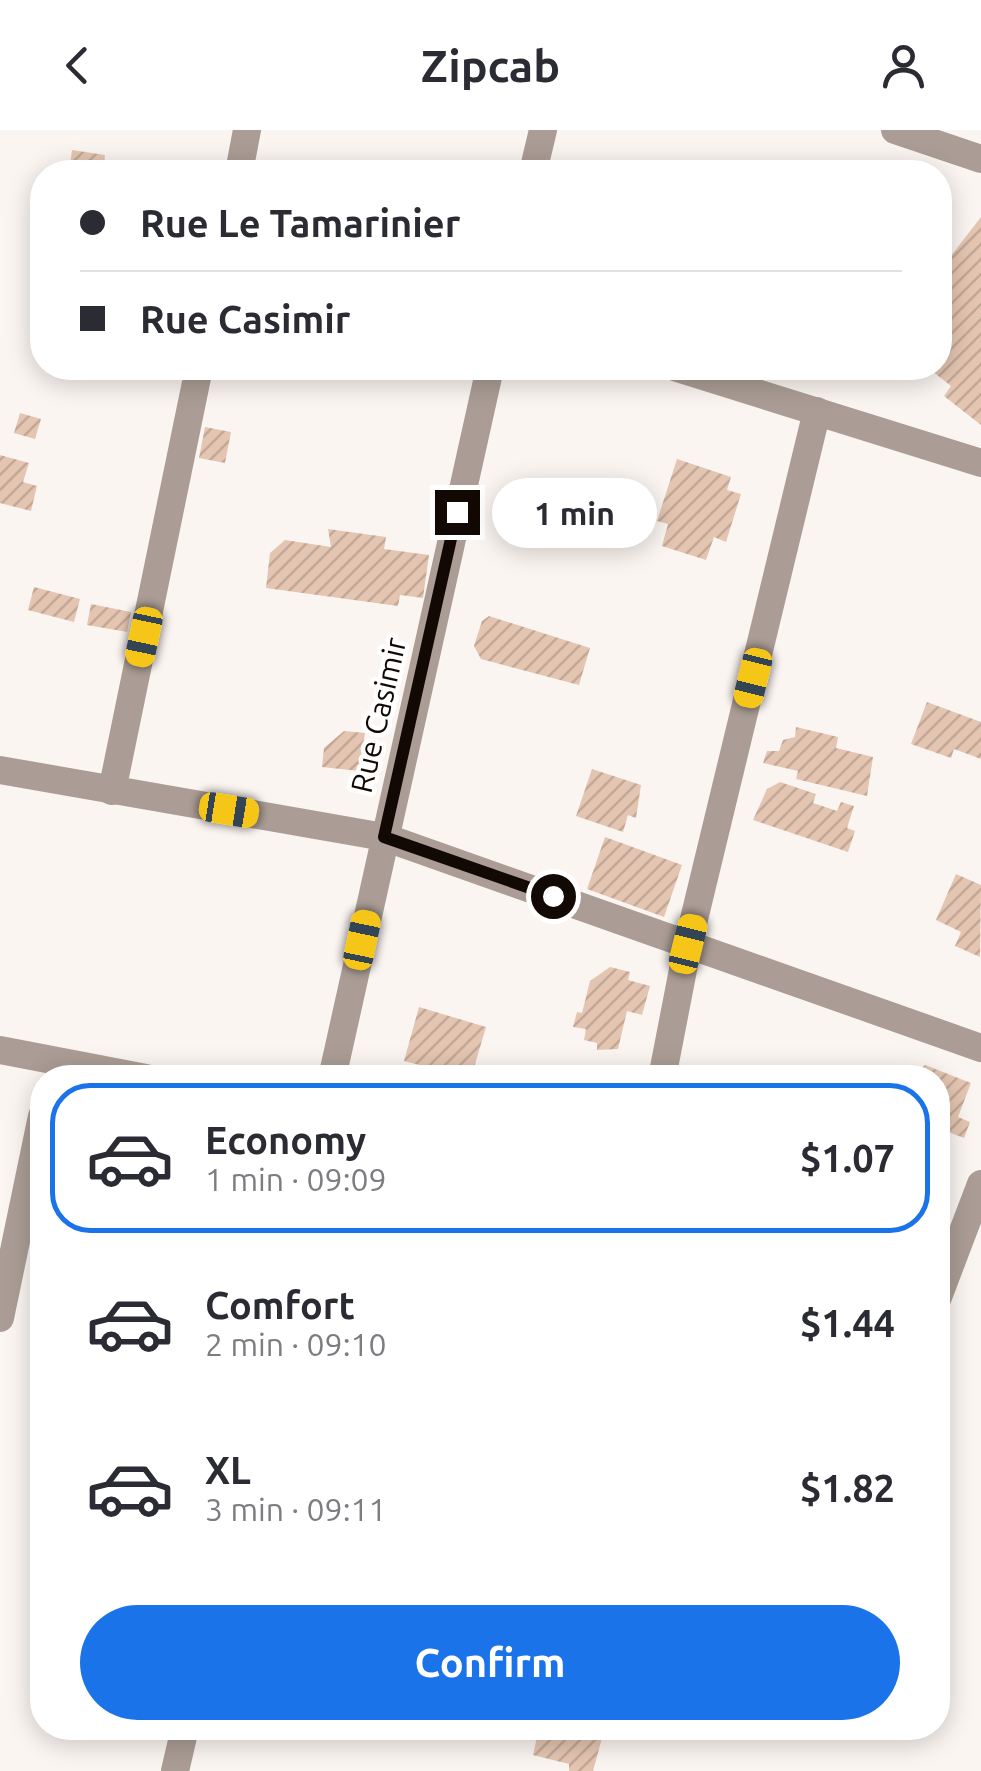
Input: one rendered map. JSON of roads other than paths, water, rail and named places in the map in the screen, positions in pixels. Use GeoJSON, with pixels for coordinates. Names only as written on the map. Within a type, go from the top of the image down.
{"type":"FeatureCollection","features":[{"type":"Feature","properties":{"kind":"street"},"geometry":{"type":"LineString","coordinates":[[241,160],[247,130]]}},
{"type":"Feature","properties":{"kind":"street"},"geometry":{"type":"LineString","coordinates":[[537,160],[543,130]]}},
{"type":"Feature","properties":{"kind":"street"},"geometry":{"type":"LineString","coordinates":[[895,130],[981,159]]}},
{"type":"Feature","properties":{"kind":"street"},"geometry":{"type":"LineString","coordinates":[[112,791],[197,380]]}},
{"type":"Feature","properties":{"kind":"street","name":"Rue Casimir"},"geometry":{"type":"LineString","coordinates":[[335,1065],[487,380]]}},
{"type":"Feature","properties":{"kind":"street"},"geometry":{"type":"LineString","coordinates":[[716,380],[981,464]]}},
{"type":"Feature","properties":{"kind":"street"},"geometry":{"type":"LineString","coordinates":[[665,1065],[688,944],[817,412]]}},
{"type":"Feature","properties":{"kind":"street"},"geometry":{"type":"LineString","coordinates":[[0,770],[384,837],[981,1048]]}},
{"type":"Feature","properties":{"kind":"street"},"geometry":{"type":"LineString","coordinates":[[0,1050],[41,1065]]}},
{"type":"Feature","properties":{"kind":"street"},"geometry":{"type":"LineString","coordinates":[[0,1318],[30,1174]]}},
{"type":"Feature","properties":{"kind":"street"},"geometry":{"type":"LineString","coordinates":[[950,1265],[981,1184]]}},
{"type":"Feature","properties":{"kind":"street"},"geometry":{"type":"LineString","coordinates":[[175,1771],[181,1740]]}}]}
